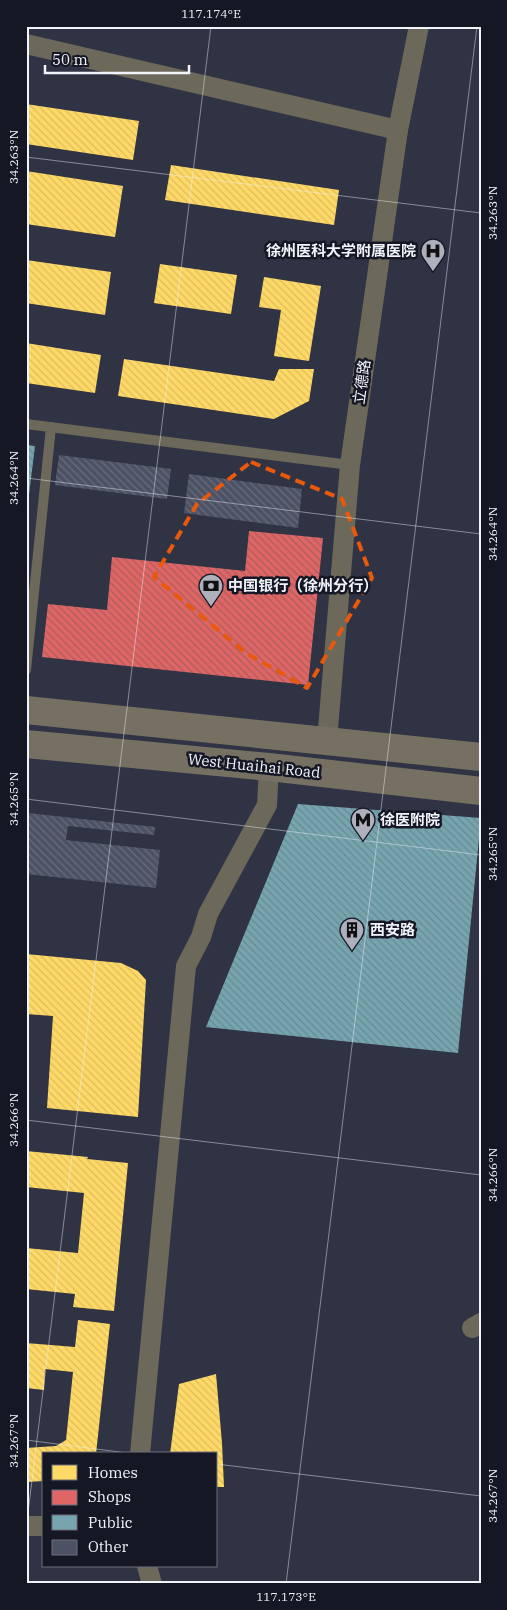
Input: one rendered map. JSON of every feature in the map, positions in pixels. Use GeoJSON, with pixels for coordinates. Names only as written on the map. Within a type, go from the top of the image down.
{"type":"FeatureCollection","features":[{"type":"Feature","properties":{"kind":"main road"},"geometry":{"type":"LineString","coordinates":[[26,710],[481,757]]}},
{"type":"Feature","properties":{"kind":"main road","name":"West Huaihai Road"},"geometry":{"type":"LineString","coordinates":[[26,744],[269,767],[481,791]]}},
{"type":"Feature","properties":{"kind":"street","name":"立德路"},"geometry":{"type":"LineString","coordinates":[[327,741],[350,465],[398,130],[419,26]]}},
{"type":"Feature","properties":{"kind":"street"},"geometry":{"type":"LineString","coordinates":[[26,44],[398,130]]}},
{"type":"Feature","properties":{"kind":"street"},"geometry":{"type":"LineString","coordinates":[[140,1452],[186,966],[201,937],[208,914],[267,805],[269,767]]}},
{"type":"Feature","properties":{"kind":"street"},"geometry":{"type":"LineString","coordinates":[[26,1526],[42,1526]]}},
{"type":"Feature","properties":{"kind":"street"},"geometry":{"type":"LineString","coordinates":[[148,1568],[152,1584]]}},
{"type":"Feature","properties":{"kind":"lane"},"geometry":{"type":"LineString","coordinates":[[26,424],[350,465]]}},
{"type":"Feature","properties":{"kind":"lane"},"geometry":{"type":"LineString","coordinates":[[26,670],[51,427]]}},
{"type":"Feature","properties":{"kind":"highlighted area"},"geometry":{"type":"Polygon","coordinates":[[[251,462],[342,499],[372,578],[307,688],[246,653],[154,577],[197,504],[251,462]]]}},
{"type":"Feature","properties":{"kind":"building: Homes"},"geometry":{"type":"Polygon","coordinates":[[[26,104],[139,121],[133,160],[26,144],[26,104]]]}},
{"type":"Feature","properties":{"kind":"building: Homes"},"geometry":{"type":"Polygon","coordinates":[[[171,165],[339,190],[334,225],[165,200],[171,165]]]}},
{"type":"Feature","properties":{"kind":"building: Homes"},"geometry":{"type":"Polygon","coordinates":[[[26,171],[123,186],[115,237],[26,224],[26,171]]]}},
{"type":"Feature","properties":{"kind":"building: Homes"},"geometry":{"type":"Polygon","coordinates":[[[26,260],[111,272],[105,315],[26,303],[26,260]]]}},
{"type":"Feature","properties":{"kind":"building: Homes"},"geometry":{"type":"Polygon","coordinates":[[[160,264],[237,275],[231,314],[154,303],[160,264]]]}},
{"type":"Feature","properties":{"kind":"building: Homes"},"geometry":{"type":"Polygon","coordinates":[[[264,277],[321,286],[309,361],[274,356],[281,310],[259,307],[264,277]]]}},
{"type":"Feature","properties":{"kind":"building: Homes"},"geometry":{"type":"Polygon","coordinates":[[[26,343],[101,355],[95,393],[26,383],[26,343]]]}},
{"type":"Feature","properties":{"kind":"building: Homes"},"geometry":{"type":"Polygon","coordinates":[[[124,359],[274,381],[279,369],[314,369],[309,401],[274,419],[118,396],[124,359]]]}},
{"type":"Feature","properties":{"kind":"building: Homes"},"geometry":{"type":"Polygon","coordinates":[[[26,954],[121,963],[138,971],[146,980],[138,1117],[47,1108],[53,1016],[26,1014],[26,954]]]}},
{"type":"Feature","properties":{"kind":"building: Homes"},"geometry":{"type":"Polygon","coordinates":[[[26,1151],[128,1163],[114,1311],[73,1307],[75,1294],[26,1289],[26,1248],[78,1253],[84,1193],[26,1187],[26,1151]]]}},
{"type":"Feature","properties":{"kind":"building: Homes"},"geometry":{"type":"Polygon","coordinates":[[[78,1320],[110,1324],[96,1452],[42,1452],[42,1481],[26,1482],[26,1448],[56,1446],[66,1440],[73,1372],[45,1369],[44,1390],[26,1388],[26,1343],[75,1347],[78,1320]]]}},
{"type":"Feature","properties":{"kind":"building: Homes"},"geometry":{"type":"Polygon","coordinates":[[[216,1374],[224,1487],[218,1487],[218,1452],[170,1452],[179,1384],[216,1374]]]}},
{"type":"Feature","properties":{"kind":"building: Shops","name":"中国银行（徐州分行）"},"geometry":{"type":"Polygon","coordinates":[[[249,531],[323,538],[308,685],[42,657],[48,604],[107,610],[112,557],[245,571],[249,531]]]}},
{"type":"Feature","properties":{"kind":"building: Public"},"geometry":{"type":"Polygon","coordinates":[[[26,445],[35,446],[27,511],[26,511],[26,445]]]}},
{"type":"Feature","properties":{"kind":"building: Public","name":"西安路"},"geometry":{"type":"Polygon","coordinates":[[[298,804],[481,818],[458,1053],[206,1027],[298,804]]]}},
{"type":"Feature","properties":{"kind":"building: Other"},"geometry":{"type":"Polygon","coordinates":[[[59,455],[171,469],[167,499],[55,485],[59,455]]]}},
{"type":"Feature","properties":{"kind":"building: Other"},"geometry":{"type":"Polygon","coordinates":[[[189,474],[302,489],[298,528],[184,513],[189,474]]]}},
{"type":"Feature","properties":{"kind":"building: Other"},"geometry":{"type":"Polygon","coordinates":[[[28,813],[155,827],[154,835],[68,826],[66,840],[160,850],[156,888],[26,874],[26,817],[28,813]]]}},
{"type":"Feature","properties":{"kind":"place","name":"徐州医科大学附属医院"},"geometry":{"type":"Point","coordinates":[433,272]}},
{"type":"Feature","properties":{"kind":"place","name":"中国银行（徐州分行）"},"geometry":{"type":"Point","coordinates":[211,607]}},
{"type":"Feature","properties":{"kind":"place","name":"徐医附院"},"geometry":{"type":"Point","coordinates":[363,841]}},
{"type":"Feature","properties":{"kind":"place","name":"西安路"},"geometry":{"type":"Point","coordinates":[352,951]}}]}
